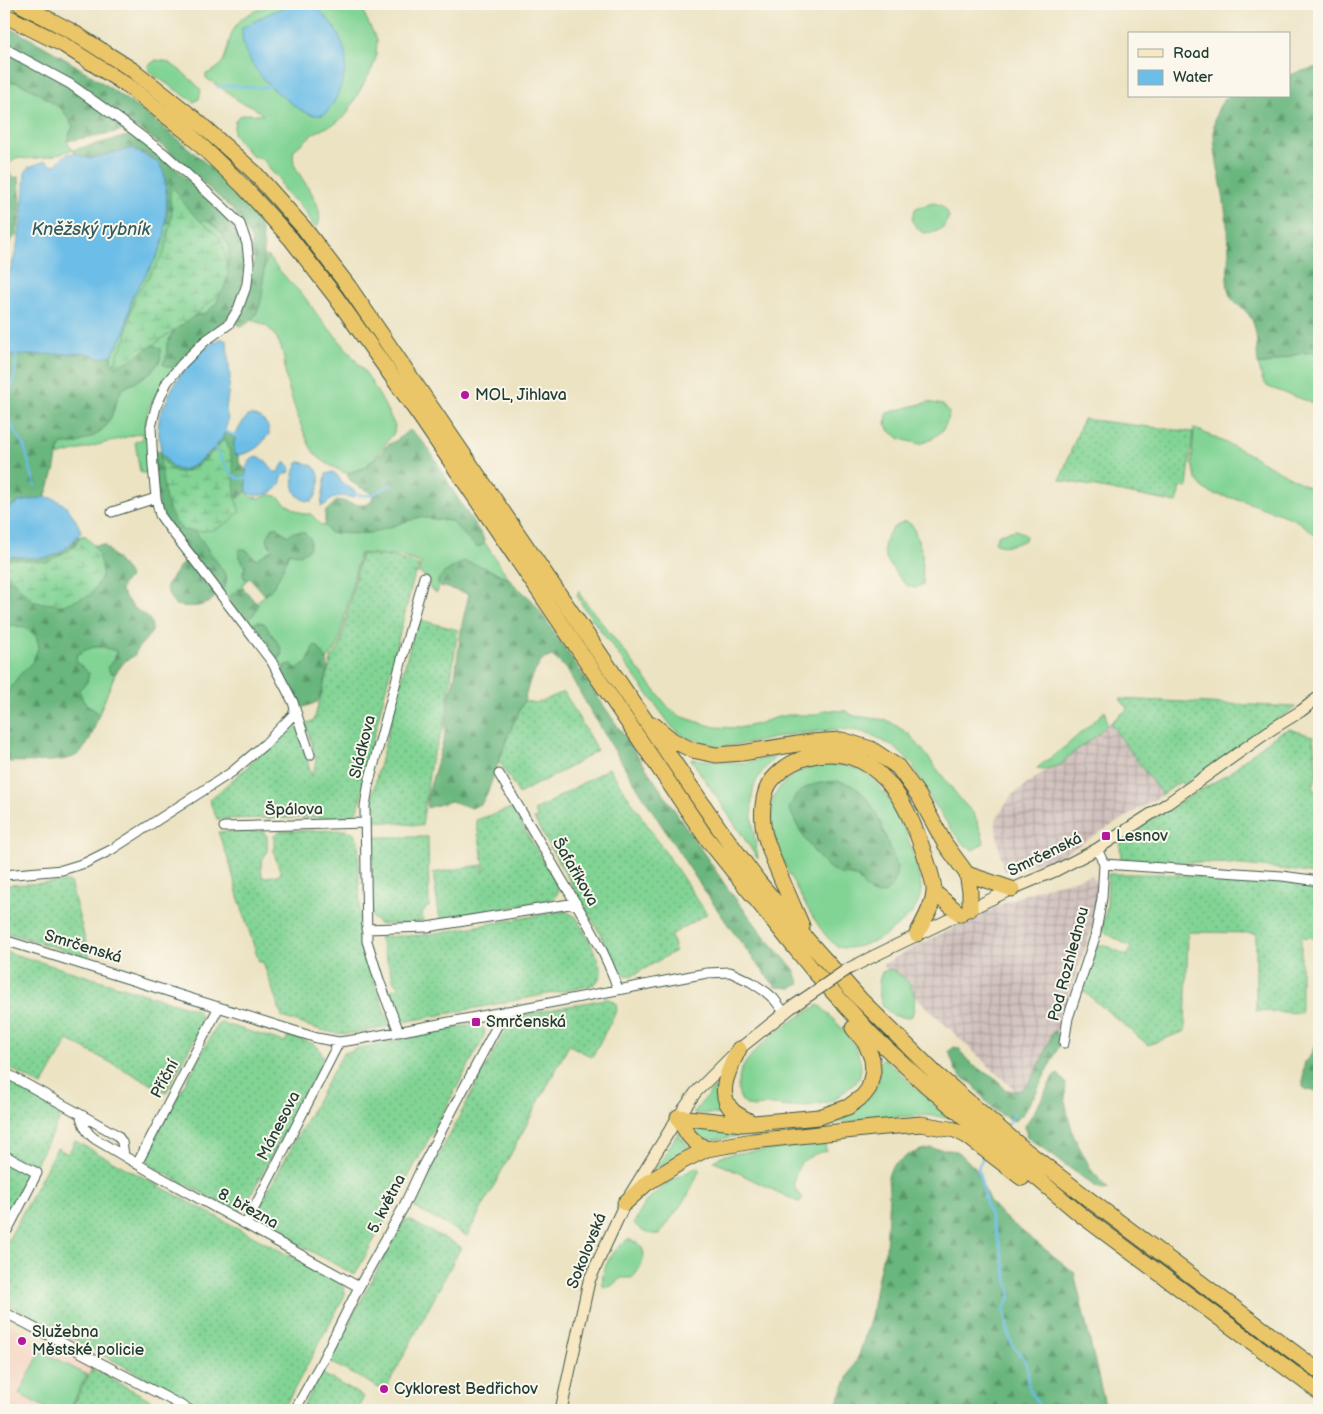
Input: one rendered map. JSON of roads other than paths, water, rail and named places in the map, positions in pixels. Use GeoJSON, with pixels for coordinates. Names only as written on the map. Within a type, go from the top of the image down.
{"type":"FeatureCollection","features":[{"type":"Feature","properties":{"kind":"highway"},"geometry":{"type":"LineString","coordinates":[[20,4],[71,32],[134,71],[196,120],[254,172],[304,228],[349,287],[705,836],[812,969],[872,1035],[927,1086],[1018,1160],[1081,1215],[1319,1392]]}},
{"type":"Feature","properties":{"kind":"highway"},"geometry":{"type":"LineString","coordinates":[[4,15],[64,45],[128,86],[187,132],[243,186],[291,239],[335,296],[422,419],[481,493]]}},
{"type":"Feature","properties":{"kind":"highway"},"geometry":{"type":"LineString","coordinates":[[498,518],[639,712],[758,881],[860,999],[936,1074],[981,1131],[1018,1160],[1095,1204],[1319,1371]]}},
{"type":"Feature","properties":{"kind":"highway"},"geometry":{"type":"LineString","coordinates":[[639,712],[672,740],[692,750],[716,755],[742,753],[810,742],[842,740],[871,749],[898,767],[919,796],[945,844],[967,874],[970,891],[966,912],[934,892]]}},
{"type":"Feature","properties":{"kind":"highway"},"geometry":{"type":"LineString","coordinates":[[810,943],[774,862],[764,831],[762,802],[771,781],[787,767],[800,759],[833,754],[852,757],[870,766],[883,777],[900,797],[911,820],[924,849],[934,892],[929,909],[917,934]]}},
{"type":"Feature","properties":{"kind":"highway"},"geometry":{"type":"LineString","coordinates":[[967,874],[1012,889]]}},
{"type":"Feature","properties":{"kind":"highway"},"geometry":{"type":"LineString","coordinates":[[678,1117],[743,1124],[819,1116],[848,1107],[863,1096],[869,1088],[873,1071],[872,1059],[866,1044],[835,1007],[762,907]]}},
{"type":"Feature","properties":{"kind":"highway"},"geometry":{"type":"LineString","coordinates":[[739,1049],[728,1071],[724,1089],[725,1100],[735,1112],[752,1123]]}},
{"type":"Feature","properties":{"kind":"highway"},"geometry":{"type":"LineString","coordinates":[[678,1117],[686,1133],[695,1143],[706,1149]]}},
{"type":"Feature","properties":{"kind":"highway"},"geometry":{"type":"LineString","coordinates":[[625,1203],[648,1183],[706,1149],[753,1141],[921,1124],[955,1130],[981,1131]]}},
{"type":"Feature","properties":{"kind":"street"},"geometry":{"type":"LineString","coordinates":[[4,48],[70,84],[123,122],[164,154],[240,224],[247,244],[249,263],[247,284],[238,309],[228,324],[205,341],[182,364],[167,382],[156,407],[151,427],[152,466],[156,498],[160,514],[167,525],[272,662],[293,702],[310,755]]}},
{"type":"Feature","properties":{"kind":"street"},"geometry":{"type":"LineString","coordinates":[[112,512],[156,498]]}},
{"type":"Feature","properties":{"kind":"street","name":"Sládkova"},"geometry":{"type":"LineString","coordinates":[[399,1032],[367,942],[365,806],[369,782],[424,577]]}},
{"type":"Feature","properties":{"kind":"street","name":"Smrčenská"},"geometry":{"type":"LineString","coordinates":[[4,940],[317,1038],[339,1042],[706,972],[730,972],[751,982],[788,1009],[848,969],[917,934],[1054,871],[1097,849],[1168,803],[1319,697]]}},
{"type":"Feature","properties":{"kind":"street"},"geometry":{"type":"LineString","coordinates":[[4,875],[62,870],[85,863],[112,850],[232,772],[265,744],[288,721],[295,709]]}},
{"type":"Feature","properties":{"kind":"street","name":"Šafaříkova"},"geometry":{"type":"LineString","coordinates":[[499,774],[576,902],[611,969],[618,989]]}},
{"type":"Feature","properties":{"kind":"street","name":"Špálova"},"geometry":{"type":"LineString","coordinates":[[224,827],[365,823]]}},
{"type":"Feature","properties":{"kind":"street","name":"Pod Rozhlednou"},"geometry":{"type":"LineString","coordinates":[[1064,1043],[1068,1018],[1095,937],[1102,898],[1104,864],[1097,849]]}},
{"type":"Feature","properties":{"kind":"street"},"geometry":{"type":"LineString","coordinates":[[1104,864],[1282,876],[1319,881]]}},
{"type":"Feature","properties":{"kind":"street"},"geometry":{"type":"LineString","coordinates":[[366,929],[427,927],[576,902]]}},
{"type":"Feature","properties":{"kind":"street","name":"Příční"},"geometry":{"type":"LineString","coordinates":[[136,1164],[219,1008]]}},
{"type":"Feature","properties":{"kind":"street","name":"Sokolovská"},"geometry":{"type":"LineString","coordinates":[[561,1410],[589,1281],[625,1203],[678,1117],[696,1092],[739,1049],[788,1009]]}},
{"type":"Feature","properties":{"kind":"street","name":"5. května"},"geometry":{"type":"LineString","coordinates":[[295,1410],[320,1366],[359,1286],[403,1208],[421,1169],[505,1011]]}},
{"type":"Feature","properties":{"kind":"street","name":"Mánesova"},"geometry":{"type":"LineString","coordinates":[[246,1224],[339,1042]]}},
{"type":"Feature","properties":{"kind":"street","name":"8. března"},"geometry":{"type":"LineString","coordinates":[[4,1072],[117,1136],[122,1142],[124,1155]]}},
{"type":"Feature","properties":{"kind":"street","name":"8. března"},"geometry":{"type":"LineString","coordinates":[[80,1114],[90,1136],[136,1164],[359,1286]]}},
{"type":"Feature","properties":{"kind":"street"},"geometry":{"type":"LineString","coordinates":[[4,1156],[37,1174],[6,1228]]}},
{"type":"Feature","properties":{"kind":"street"},"geometry":{"type":"LineString","coordinates":[[4,1312],[190,1410]]}},
{"type":"Feature","properties":{"kind":"water"},"geometry":{"type":"Polygon","coordinates":[[[296,4],[307,4],[322,13],[334,27],[343,45],[346,67],[342,84],[332,105],[323,115],[309,114],[303,111],[273,89],[254,66],[243,45],[242,28],[272,12],[296,4]]]}},
{"type":"Feature","properties":{"kind":"water","name":"Kněžský rybník"},"geometry":{"type":"Polygon","coordinates":[[[132,148],[159,163],[164,173],[167,198],[165,234],[156,258],[132,297],[125,332],[112,355],[100,358],[87,353],[4,356],[4,284],[10,271],[17,244],[22,215],[25,173],[29,167],[45,161],[52,165],[57,164],[68,154],[75,153],[89,159],[132,148]]]}},
{"type":"Feature","properties":{"kind":"water"},"geometry":{"type":"Polygon","coordinates":[[[219,339],[227,341],[230,379],[226,409],[228,421],[222,439],[215,447],[195,465],[179,470],[172,467],[161,452],[158,428],[160,414],[181,374],[199,352],[219,339]]]}},
{"type":"Feature","properties":{"kind":"water"},"geometry":{"type":"Polygon","coordinates":[[[249,415],[257,416],[264,420],[268,427],[269,435],[252,451],[241,455],[234,454],[234,443],[237,433],[249,415]]]}},
{"type":"Feature","properties":{"kind":"water"},"geometry":{"type":"Polygon","coordinates":[[[260,457],[267,462],[274,472],[278,472],[286,463],[290,466],[290,472],[282,477],[278,488],[274,491],[257,495],[248,493],[246,470],[250,461],[260,457]]]}},
{"type":"Feature","properties":{"kind":"water"},"geometry":{"type":"Polygon","coordinates":[[[300,462],[311,465],[319,474],[318,489],[312,501],[302,499],[294,488],[294,473],[297,464],[300,462]]]}},
{"type":"Feature","properties":{"kind":"water"},"geometry":{"type":"Polygon","coordinates":[[[333,472],[342,483],[355,491],[355,495],[354,497],[336,497],[321,506],[326,474],[333,472]]]}},
{"type":"Feature","properties":{"kind":"water"},"geometry":{"type":"Polygon","coordinates":[[[45,497],[58,500],[68,508],[81,531],[78,536],[65,549],[49,557],[4,556],[4,511],[19,502],[45,497]]]}},
{"type":"Feature","properties":{"kind":"waterway"},"geometry":{"type":"LineString","coordinates":[[318,14],[325,4]]}},
{"type":"Feature","properties":{"kind":"waterway"},"geometry":{"type":"LineString","coordinates":[[218,87],[260,88],[274,85]]}},
{"type":"Feature","properties":{"kind":"waterway"},"geometry":{"type":"LineString","coordinates":[[16,354],[15,376],[5,409],[8,420],[24,446],[35,485]]}},
{"type":"Feature","properties":{"kind":"waterway"},"geometry":{"type":"LineString","coordinates":[[224,431],[236,436]]}},
{"type":"Feature","properties":{"kind":"waterway"},"geometry":{"type":"LineString","coordinates":[[214,446],[231,473],[238,478],[246,478]]}},
{"type":"Feature","properties":{"kind":"waterway"},"geometry":{"type":"LineString","coordinates":[[353,494],[369,495],[391,484]]}},
{"type":"Feature","properties":{"kind":"waterway"},"geometry":{"type":"LineString","coordinates":[[1006,1127],[1014,1113]]}},
{"type":"Feature","properties":{"kind":"waterway"},"geometry":{"type":"LineString","coordinates":[[984,1155],[978,1168],[1011,1295],[1004,1309],[1009,1336],[1014,1347],[1026,1363],[1028,1386],[1042,1410]]}},
{"type":"Feature","properties":{"kind":"place","name":"MOL, Jihlava"},"geometry":{"type":"Point","coordinates":[465,395]}},
{"type":"Feature","properties":{"kind":"place","name":"Lesnov"},"geometry":{"type":"Point","coordinates":[1106,836]}},
{"type":"Feature","properties":{"kind":"place","name":"Smrčenská"},"geometry":{"type":"Point","coordinates":[476,1022]}},
{"type":"Feature","properties":{"kind":"place","name":"Služebna Městské policie"},"geometry":{"type":"Point","coordinates":[22,1341]}},
{"type":"Feature","properties":{"kind":"place","name":"Cyklorest Bedřichov"},"geometry":{"type":"Point","coordinates":[384,1389]}}]}
